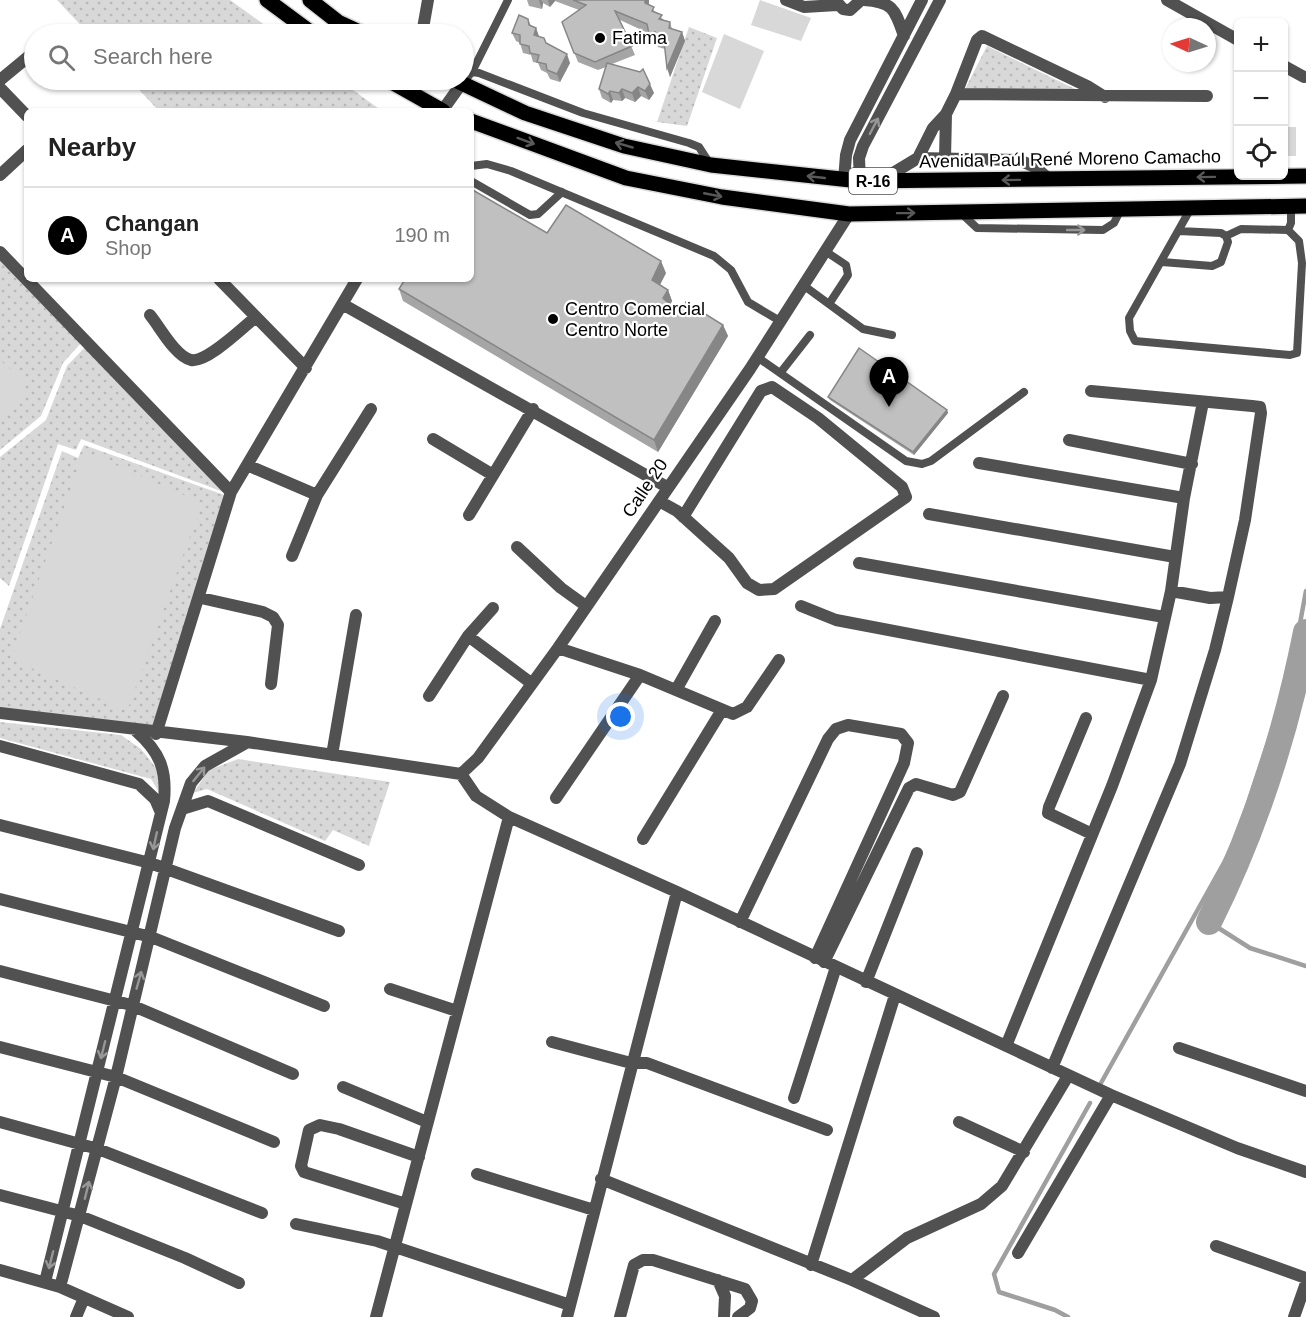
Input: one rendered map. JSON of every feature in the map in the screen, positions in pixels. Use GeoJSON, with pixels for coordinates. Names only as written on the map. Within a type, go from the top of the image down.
{"type":"FeatureCollection","features":[{"type":"Feature","properties":{"kind":"main road"},"geometry":{"type":"LineString","coordinates":[[267,0],[299,24]]}},
{"type":"Feature","properties":{"kind":"main road"},"geometry":{"type":"LineString","coordinates":[[310,0],[343,24]]}},
{"type":"Feature","properties":{"kind":"main road","name":"Avenida Paúl René Moreno Camacho"},"geometry":{"type":"LineString","coordinates":[[474,84],[525,113],[624,146],[711,165],[880,181],[1306,176]]}},
{"type":"Feature","properties":{"kind":"main road"},"geometry":{"type":"LineString","coordinates":[[405,90],[437,108]]}},
{"type":"Feature","properties":{"kind":"main road","name":"R-16"},"geometry":{"type":"LineString","coordinates":[[474,122],[626,178],[722,197],[849,214],[1299,206]]}},
{"type":"Feature","properties":{"kind":"street"},"geometry":{"type":"LineString","coordinates":[[424,24],[428,0]]}},
{"type":"Feature","properties":{"kind":"street"},"geometry":{"type":"LineString","coordinates":[[786,0],[804,7],[836,2],[843,9],[850,10],[862,0],[882,2],[893,8],[904,35],[916,46]]}},
{"type":"Feature","properties":{"kind":"street"},"geometry":{"type":"LineString","coordinates":[[852,180],[846,155],[850,140],[922,0]]}},
{"type":"Feature","properties":{"kind":"street"},"geometry":{"type":"LineString","coordinates":[[852,180],[863,146],[940,0]]}},
{"type":"Feature","properties":{"kind":"street"},"geometry":{"type":"LineString","coordinates":[[1167,0],[1186,4],[1234,37]]}},
{"type":"Feature","properties":{"kind":"street"},"geometry":{"type":"LineString","coordinates":[[918,158],[933,128],[946,114],[957,94],[973,50],[982,36],[1080,82],[1105,98]]}},
{"type":"Feature","properties":{"kind":"street"},"geometry":{"type":"LineString","coordinates":[[0,80],[24,60]]}},
{"type":"Feature","properties":{"kind":"street"},"geometry":{"type":"LineString","coordinates":[[1288,68],[1304,77]]}},
{"type":"Feature","properties":{"kind":"street"},"geometry":{"type":"LineString","coordinates":[[0,88],[24,113]]}},
{"type":"Feature","properties":{"kind":"street"},"geometry":{"type":"LineString","coordinates":[[444,108],[455,90]]}},
{"type":"Feature","properties":{"kind":"street"},"geometry":{"type":"LineString","coordinates":[[957,94],[1105,98],[1207,96]]}},
{"type":"Feature","properties":{"kind":"street"},"geometry":{"type":"LineString","coordinates":[[945,158],[946,114]]}},
{"type":"Feature","properties":{"kind":"street"},"geometry":{"type":"LineString","coordinates":[[0,175],[24,157]]}},
{"type":"Feature","properties":{"kind":"street"},"geometry":{"type":"LineString","coordinates":[[880,181],[918,158],[1019,160],[1035,166],[1049,179]]}},
{"type":"Feature","properties":{"kind":"street","name":"Calle 20"},"geometry":{"type":"LineString","coordinates":[[461,774],[478,758],[558,648],[757,357],[849,214]]}},
{"type":"Feature","properties":{"kind":"street"},"geometry":{"type":"LineString","coordinates":[[0,252],[24,277]]}},
{"type":"Feature","properties":{"kind":"street"},"geometry":{"type":"LineString","coordinates":[[29,282],[231,492]]}},
{"type":"Feature","properties":{"kind":"street"},"geometry":{"type":"LineString","coordinates":[[222,282],[306,368]]}},
{"type":"Feature","properties":{"kind":"street"},"geometry":{"type":"LineString","coordinates":[[156,734],[201,598],[231,492],[344,305],[356,282]]}},
{"type":"Feature","properties":{"kind":"street"},"geometry":{"type":"LineString","coordinates":[[344,305],[533,409],[667,487]]}},
{"type":"Feature","properties":{"kind":"street"},"geometry":{"type":"LineString","coordinates":[[150,315],[179,351],[190,360],[204,360],[256,317]]}},
{"type":"Feature","properties":{"kind":"street"},"geometry":{"type":"LineString","coordinates":[[659,501],[683,517],[729,558],[747,583],[759,590],[774,589],[906,497],[902,487],[837,433],[772,387],[761,391],[683,517]]}},
{"type":"Feature","properties":{"kind":"street"},"geometry":{"type":"LineString","coordinates":[[1052,1068],[1180,764],[1215,650],[1228,597],[1245,520],[1261,413],[1260,407],[1091,391]]}},
{"type":"Feature","properties":{"kind":"street"},"geometry":{"type":"LineString","coordinates":[[1006,1046],[1092,834],[1151,680],[1171,591],[1184,498],[1203,402]]}},
{"type":"Feature","properties":{"kind":"street"},"geometry":{"type":"LineString","coordinates":[[469,515],[533,409]]}},
{"type":"Feature","properties":{"kind":"street"},"geometry":{"type":"LineString","coordinates":[[292,556],[317,495],[371,410]]}},
{"type":"Feature","properties":{"kind":"street"},"geometry":{"type":"LineString","coordinates":[[433,439],[493,475]]}},
{"type":"Feature","properties":{"kind":"street"},"geometry":{"type":"LineString","coordinates":[[1069,440],[1192,464]]}},
{"type":"Feature","properties":{"kind":"street"},"geometry":{"type":"LineString","coordinates":[[980,463],[1184,498]]}},
{"type":"Feature","properties":{"kind":"street"},"geometry":{"type":"LineString","coordinates":[[247,465],[317,495]]}},
{"type":"Feature","properties":{"kind":"street"},"geometry":{"type":"LineString","coordinates":[[930,514],[1175,557]]}},
{"type":"Feature","properties":{"kind":"street"},"geometry":{"type":"LineString","coordinates":[[517,547],[561,588],[586,606]]}},
{"type":"Feature","properties":{"kind":"street"},"geometry":{"type":"LineString","coordinates":[[859,563],[1164,617]]}},
{"type":"Feature","properties":{"kind":"street"},"geometry":{"type":"LineString","coordinates":[[1171,591],[1210,598],[1228,597]]}},
{"type":"Feature","properties":{"kind":"street"},"geometry":{"type":"LineString","coordinates":[[201,598],[263,612],[273,617],[278,625],[271,684]]}},
{"type":"Feature","properties":{"kind":"street"},"geometry":{"type":"LineString","coordinates":[[801,606],[836,620],[1151,680]]}},
{"type":"Feature","properties":{"kind":"street"},"geometry":{"type":"LineString","coordinates":[[429,696],[468,636],[493,608]]}},
{"type":"Feature","properties":{"kind":"street"},"geometry":{"type":"LineString","coordinates":[[332,755],[356,615]]}},
{"type":"Feature","properties":{"kind":"street"},"geometry":{"type":"LineString","coordinates":[[676,690],[715,621]]}},
{"type":"Feature","properties":{"kind":"street"},"geometry":{"type":"LineString","coordinates":[[468,636],[531,683]]}},
{"type":"Feature","properties":{"kind":"street"},"geometry":{"type":"LineString","coordinates":[[558,648],[640,675],[733,714],[747,707],[779,660]]}},
{"type":"Feature","properties":{"kind":"street"},"geometry":{"type":"LineString","coordinates":[[556,798],[640,675]]}},
{"type":"Feature","properties":{"kind":"street"},"geometry":{"type":"LineString","coordinates":[[825,962],[909,788],[915,784],[953,795],[960,792],[1003,696]]}},
{"type":"Feature","properties":{"kind":"street"},"geometry":{"type":"LineString","coordinates":[[643,839],[722,710]]}},
{"type":"Feature","properties":{"kind":"street"},"geometry":{"type":"LineString","coordinates":[[0,713],[156,734],[247,742],[461,774],[476,796],[508,817],[677,892],[1068,1076],[1237,1148],[1306,1172]]}},
{"type":"Feature","properties":{"kind":"street"},"geometry":{"type":"LineString","coordinates":[[1086,718],[1048,813],[1092,834]]}},
{"type":"Feature","properties":{"kind":"street"},"geometry":{"type":"LineString","coordinates":[[740,922],[828,739],[836,729],[848,725],[901,734],[908,743],[904,763],[825,962],[794,1098]]}},
{"type":"Feature","properties":{"kind":"street"},"geometry":{"type":"LineString","coordinates":[[45,1282],[161,813],[166,780],[160,757],[136,731]]}},
{"type":"Feature","properties":{"kind":"street"},"geometry":{"type":"LineString","coordinates":[[60,1287],[98,1149],[182,809],[191,783],[205,766],[247,742]]}},
{"type":"Feature","properties":{"kind":"street"},"geometry":{"type":"LineString","coordinates":[[0,746],[139,784],[155,799],[161,813]]}},
{"type":"Feature","properties":{"kind":"street"},"geometry":{"type":"LineString","coordinates":[[182,809],[208,801],[359,865]]}},
{"type":"Feature","properties":{"kind":"street"},"geometry":{"type":"LineString","coordinates":[[376,1317],[508,817]]}},
{"type":"Feature","properties":{"kind":"street"},"geometry":{"type":"LineString","coordinates":[[0,825],[150,863],[339,932]]}},
{"type":"Feature","properties":{"kind":"street"},"geometry":{"type":"LineString","coordinates":[[867,982],[916,853]]}},
{"type":"Feature","properties":{"kind":"street"},"geometry":{"type":"LineString","coordinates":[[296,1224],[394,1245],[569,1311],[601,1179],[677,892]]}},
{"type":"Feature","properties":{"kind":"street"},"geometry":{"type":"LineString","coordinates":[[0,898],[151,937],[324,1006]]}},
{"type":"Feature","properties":{"kind":"street"},"geometry":{"type":"LineString","coordinates":[[0,972],[132,1005],[292,1074]]}},
{"type":"Feature","properties":{"kind":"street"},"geometry":{"type":"LineString","coordinates":[[390,988],[457,1011]]}},
{"type":"Feature","properties":{"kind":"street"},"geometry":{"type":"LineString","coordinates":[[811,1264],[895,995]]}},
{"type":"Feature","properties":{"kind":"street"},"geometry":{"type":"LineString","coordinates":[[552,1042],[632,1063],[647,1063],[827,1130]]}},
{"type":"Feature","properties":{"kind":"street"},"geometry":{"type":"LineString","coordinates":[[0,1047],[116,1077],[274,1142]]}},
{"type":"Feature","properties":{"kind":"street"},"geometry":{"type":"LineString","coordinates":[[1179,1048],[1306,1091]]}},
{"type":"Feature","properties":{"kind":"street"},"geometry":{"type":"LineString","coordinates":[[852,1280],[907,1238],[981,1204],[1002,1186],[1068,1076]]}},
{"type":"Feature","properties":{"kind":"street"},"geometry":{"type":"LineString","coordinates":[[343,1087],[427,1122]]}},
{"type":"Feature","properties":{"kind":"street"},"geometry":{"type":"LineString","coordinates":[[1018,1252],[1111,1095]]}},
{"type":"Feature","properties":{"kind":"street"},"geometry":{"type":"LineString","coordinates":[[0,1122],[98,1149],[262,1213]]}},
{"type":"Feature","properties":{"kind":"street"},"geometry":{"type":"LineString","coordinates":[[959,1122],[1024,1152]]}},
{"type":"Feature","properties":{"kind":"street"},"geometry":{"type":"LineString","coordinates":[[406,1204],[304,1172],[301,1166],[309,1130],[315,1125],[329,1127],[419,1157]]}},
{"type":"Feature","properties":{"kind":"street"},"geometry":{"type":"LineString","coordinates":[[477,1174],[594,1210]]}},
{"type":"Feature","properties":{"kind":"street"},"geometry":{"type":"LineString","coordinates":[[601,1179],[852,1280],[913,1313],[934,1317]]}},
{"type":"Feature","properties":{"kind":"street"},"geometry":{"type":"LineString","coordinates":[[0,1195],[80,1216],[185,1258],[239,1283]]}},
{"type":"Feature","properties":{"kind":"street"},"geometry":{"type":"LineString","coordinates":[[1216,1246],[1306,1280],[1294,1317]]}},
{"type":"Feature","properties":{"kind":"street"},"geometry":{"type":"LineString","coordinates":[[620,1317],[634,1265],[643,1260],[653,1260],[746,1289],[751,1295],[750,1308],[738,1317]]}},
{"type":"Feature","properties":{"kind":"street"},"geometry":{"type":"LineString","coordinates":[[0,1270],[60,1287],[128,1317]]}},
{"type":"Feature","properties":{"kind":"street"},"geometry":{"type":"LineString","coordinates":[[718,1280],[725,1296],[724,1317]]}},
{"type":"Feature","properties":{"kind":"street"},"geometry":{"type":"LineString","coordinates":[[76,1317],[84,1298]]}},
{"type":"Feature","properties":{"kind":"lane"},"geometry":{"type":"LineString","coordinates":[[474,59],[508,0]]}},
{"type":"Feature","properties":{"kind":"lane"},"geometry":{"type":"LineString","coordinates":[[474,166],[487,164],[511,171],[714,256],[731,270],[737,286],[748,302],[780,321]]}},
{"type":"Feature","properties":{"kind":"lane"},"geometry":{"type":"LineString","coordinates":[[474,183],[530,215],[538,214],[562,192]]}},
{"type":"Feature","properties":{"kind":"lane"},"geometry":{"type":"LineString","coordinates":[[1288,230],[1299,206]]}},
{"type":"Feature","properties":{"kind":"lane"},"geometry":{"type":"LineString","coordinates":[[1191,208],[1129,318],[1130,331],[1135,341],[1290,355],[1297,353],[1302,262],[1299,241],[1288,230],[1241,229],[1226,236]]}},
{"type":"Feature","properties":{"kind":"lane"},"geometry":{"type":"LineString","coordinates":[[1162,262],[1217,266],[1221,262],[1228,242],[1226,236],[1221,233],[1179,231]]}},
{"type":"Feature","properties":{"kind":"lane"},"geometry":{"type":"LineString","coordinates":[[825,251],[846,265],[848,275],[829,304]]}},
{"type":"Feature","properties":{"kind":"lane"},"geometry":{"type":"LineString","coordinates":[[803,285],[869,332],[892,335]]}},
{"type":"Feature","properties":{"kind":"lane"},"geometry":{"type":"LineString","coordinates":[[781,372],[810,335]]}},
{"type":"Feature","properties":{"kind":"lane"},"geometry":{"type":"LineString","coordinates":[[757,357],[781,372],[857,429],[906,461],[922,464],[931,461],[1024,392]]}},
{"type":"Feature","properties":{"kind":"shaded area"},"geometry":{"type":"Polygon","coordinates":[[[57,0],[230,0],[263,24],[80,24],[57,0]]]}},
{"type":"Feature","properties":{"kind":"shaded area"},"geometry":{"type":"Polygon","coordinates":[[[760,0],[811,18],[801,41],[751,25],[760,0]]]}},
{"type":"Feature","properties":{"kind":"shaded area"},"geometry":{"type":"Polygon","coordinates":[[[689,27],[717,38],[687,126],[657,122],[689,27]]]}},
{"type":"Feature","properties":{"kind":"shaded area"},"geometry":{"type":"Polygon","coordinates":[[[724,34],[764,51],[740,109],[702,92],[724,34]]]}},
{"type":"Feature","properties":{"kind":"shaded area"},"geometry":{"type":"Polygon","coordinates":[[[987,46],[1079,91],[965,89],[987,46]]]}},
{"type":"Feature","properties":{"kind":"shaded area"},"geometry":{"type":"Polygon","coordinates":[[[139,90],[353,90],[378,108],[156,108],[139,90]]]}},
{"type":"Feature","properties":{"kind":"shaded area"},"geometry":{"type":"Polygon","coordinates":[[[1288,127],[1296,127],[1296,156],[1288,156],[1288,127]]]}},
{"type":"Feature","properties":{"kind":"shaded area"},"geometry":{"type":"Polygon","coordinates":[[[0,257],[81,343],[63,363],[41,416],[0,450],[0,257]]]}},
{"type":"Feature","properties":{"kind":"shaded area"},"geometry":{"type":"Polygon","coordinates":[[[86,346],[229,494],[81,439],[76,450],[58,444],[9,586],[0,578],[0,457],[46,420],[67,366],[86,346]]]}},
{"type":"Feature","properties":{"kind":"shaded area"},"geometry":{"type":"Polygon","coordinates":[[[0,360],[25,382],[24,398],[0,415],[0,360]]]}},
{"type":"Feature","properties":{"kind":"shaded area"},"geometry":{"type":"Polygon","coordinates":[[[84,445],[227,496],[152,727],[0,708],[0,629],[62,451],[78,458],[84,445]]]}},
{"type":"Feature","properties":{"kind":"shaded area"},"geometry":{"type":"Polygon","coordinates":[[[84,451],[202,503],[127,711],[11,659],[84,451]]]}},
{"type":"Feature","properties":{"kind":"shaded area"},"geometry":{"type":"Polygon","coordinates":[[[0,722],[121,735],[141,749],[160,773],[159,792],[151,779],[0,738],[0,722]]]}},
{"type":"Feature","properties":{"kind":"shaded area"},"geometry":{"type":"Polygon","coordinates":[[[238,759],[390,782],[369,846],[333,830],[325,841],[207,789],[193,793],[209,770],[238,759]]]}},
{"type":"Feature","properties":{"kind":"building"},"geometry":{"type":"Polygon","coordinates":[[[573,0],[645,0],[645,3],[654,7],[652,11],[662,15],[659,19],[670,22],[669,28],[682,32],[667,68],[664,41],[655,38],[655,32],[649,34],[647,24],[615,11],[632,46],[595,62],[574,53],[562,22],[586,5],[573,0]]]}},
{"type":"Feature","properties":{"kind":"building"},"geometry":{"type":"Polygon","coordinates":[[[519,15],[528,19],[529,25],[536,28],[534,35],[544,38],[546,43],[567,54],[557,74],[547,70],[546,64],[537,62],[539,55],[530,53],[529,46],[520,44],[520,35],[512,33],[519,15]]]}},
{"type":"Feature","properties":{"kind":"building"},"geometry":{"type":"Polygon","coordinates":[[[607,63],[640,72],[643,69],[650,84],[645,91],[638,87],[632,93],[622,89],[619,93],[610,91],[608,94],[599,89],[607,63]]]}},
{"type":"Feature","properties":{"kind":"building"},"geometry":{"type":"Polygon","coordinates":[[[474,191],[547,233],[566,205],[661,261],[652,280],[668,290],[663,298],[680,313],[686,302],[723,325],[654,440],[399,289],[403,282],[474,282],[474,191]]]}},
{"type":"Feature","properties":{"kind":"building"},"geometry":{"type":"Polygon","coordinates":[[[859,348],[947,410],[913,452],[828,397],[859,348]]]}},
{"type":"Feature","properties":{"kind":"waterway"},"geometry":{"type":"LineString","coordinates":[[1101,1083],[1235,843],[1291,672],[1306,591]]}},
{"type":"Feature","properties":{"kind":"waterway"},"geometry":{"type":"LineString","coordinates":[[1209,922],[1255,816],[1279,744],[1306,632]]}},
{"type":"Feature","properties":{"kind":"waterway"},"geometry":{"type":"LineString","coordinates":[[1209,922],[1250,948],[1306,966]]}},
{"type":"Feature","properties":{"kind":"waterway"},"geometry":{"type":"LineString","coordinates":[[1068,1317],[1055,1310],[999,1292],[994,1274],[1090,1103]]}},
{"type":"Feature","properties":{"kind":"place","name":"Fatima"},"geometry":{"type":"Point","coordinates":[600,38]}},
{"type":"Feature","properties":{"kind":"place","name":"Centro Comercial Centro Norte"},"geometry":{"type":"Point","coordinates":[553,319]}},
{"type":"Feature","properties":{"kind":"place","name":"Changan"},"geometry":{"type":"Point","coordinates":[889,407]}}]}
